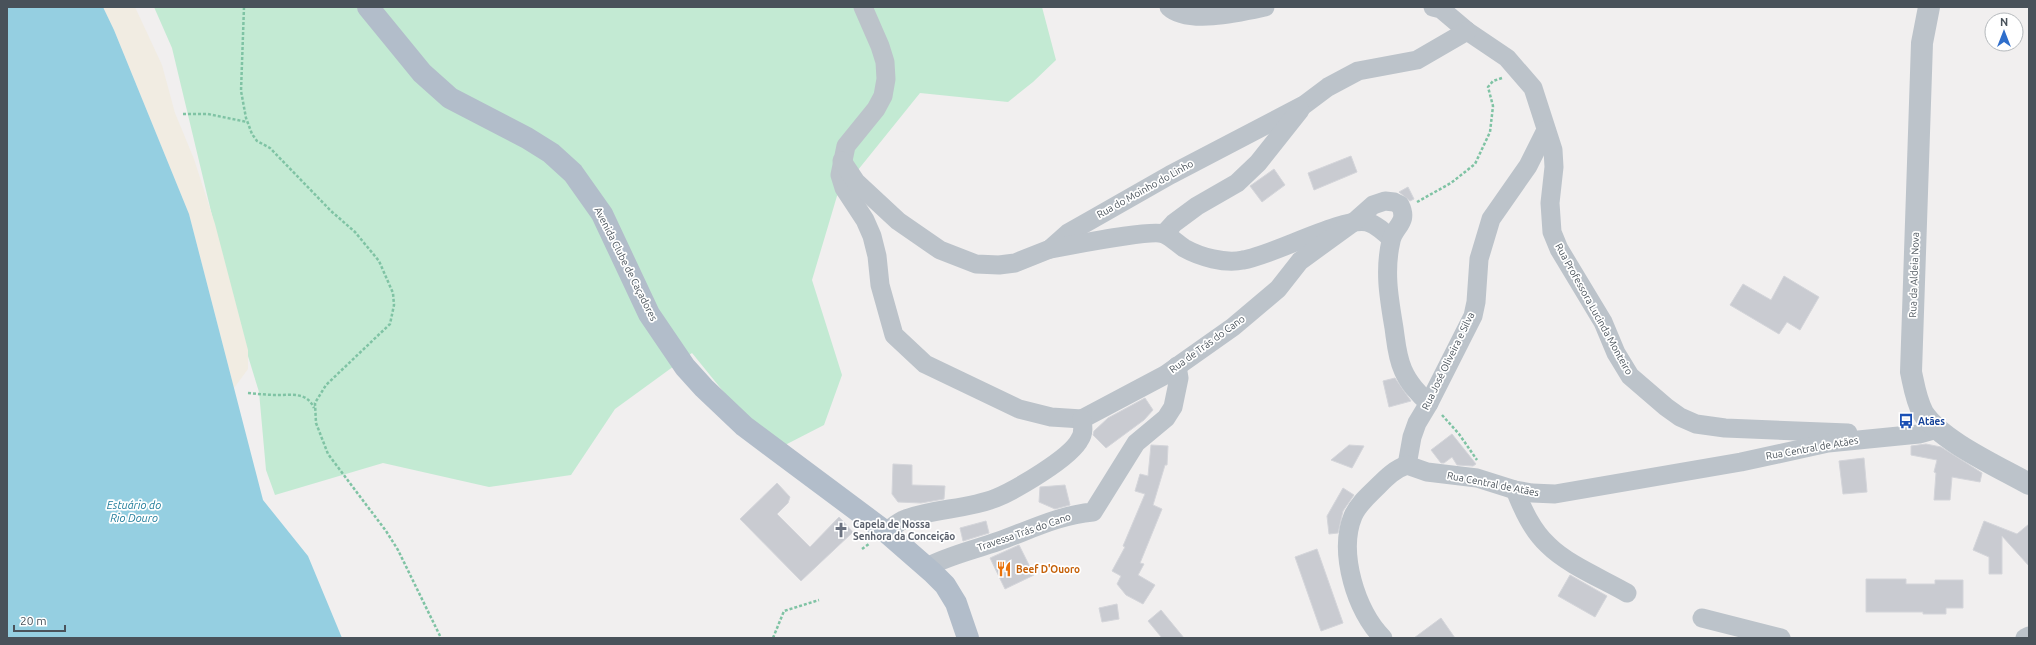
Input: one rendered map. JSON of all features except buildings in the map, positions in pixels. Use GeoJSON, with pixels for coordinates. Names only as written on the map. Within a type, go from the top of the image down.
{"type":"FeatureCollection","features":[{"type":"Feature","properties":{"kind":"main road","name":"Avenida Clube de Caçadores"},"geometry":{"type":"LineString","coordinates":[[368,7],[422,73],[450,98],[527,138],[551,153],[573,173],[602,214],[649,314],[685,367],[704,388],[744,426],[886,532],[945,585],[956,603],[968,638]]}},
{"type":"Feature","properties":{"kind":"street"},"geometry":{"type":"LineString","coordinates":[[863,7],[880,46],[885,62],[886,79],[883,96],[846,146],[840,175],[844,188],[865,220],[872,236],[877,256],[880,285],[894,335],[925,364],[1019,409],[1051,417],[1082,419],[1082,434],[1075,447],[1066,456],[1017,487],[995,498],[903,520],[886,532]]}},
{"type":"Feature","properties":{"kind":"street"},"geometry":{"type":"LineString","coordinates":[[1169,7],[1173,10],[1196,16],[1220,16],[1265,7]]}},
{"type":"Feature","properties":{"kind":"street","name":"Rua Professora Lucinda Monteiro"},"geometry":{"type":"LineString","coordinates":[[1433,7],[1441,9],[1467,31],[1507,58],[1533,88],[1540,104],[1546,130],[1553,150],[1554,162],[1550,203],[1552,232],[1559,249],[1603,322],[1616,353],[1630,376],[1680,417],[1696,424],[1725,428],[1807,430],[1879,437]]}},
{"type":"Feature","properties":{"kind":"street","name":"Rua da Aldeia Nova"},"geometry":{"type":"LineString","coordinates":[[1929,7],[1922,43],[1911,372],[1917,400],[1924,414],[1937,429],[2029,484]]}},
{"type":"Feature","properties":{"kind":"street","name":"Rua do Moinho do Linho"},"geometry":{"type":"LineString","coordinates":[[842,160],[856,182],[898,221],[918,237],[946,253],[976,264],[999,265],[1015,263],[1050,249],[1068,233],[1104,212],[1304,104],[1358,71],[1417,60],[1467,31]]}},
{"type":"Feature","properties":{"kind":"street"},"geometry":{"type":"LineString","coordinates":[[1164,234],[1174,223],[1197,206],[1237,183],[1258,163],[1304,104]]}},
{"type":"Feature","properties":{"kind":"street","name":"Rua José Oliveira e Silva"},"geometry":{"type":"LineString","coordinates":[[1407,465],[1412,437],[1417,423],[1473,316],[1476,302],[1479,259],[1491,219],[1528,166],[1546,130]]}},
{"type":"Feature","properties":{"kind":"street","name":"Rua de Trás do Cano"},"geometry":{"type":"LineString","coordinates":[[1082,419],[1165,374],[1233,327],[1278,289],[1300,261],[1356,221],[1379,202],[1394,202],[1400,205],[1402,210]]}},
{"type":"Feature","properties":{"kind":"street"},"geometry":{"type":"LineString","coordinates":[[1402,210],[1401,225],[1391,239],[1387,282],[1397,351],[1403,369],[1409,380],[1428,404]]}},
{"type":"Feature","properties":{"kind":"street"},"geometry":{"type":"LineString","coordinates":[[1050,249],[1144,235],[1164,234],[1186,249],[1200,255],[1220,260],[1241,261],[1262,256],[1339,226],[1356,221],[1368,222],[1387,234],[1391,239]]}},
{"type":"Feature","properties":{"kind":"street","name":"Travessa Trás do Cano"},"geometry":{"type":"LineString","coordinates":[[927,568],[945,558],[999,541],[1060,517],[1093,512],[1136,443],[1166,418],[1173,408],[1179,378],[1177,366]]}},
{"type":"Feature","properties":{"kind":"street"},"geometry":{"type":"LineString","coordinates":[[1879,437],[1919,434],[1937,429]]}},
{"type":"Feature","properties":{"kind":"street","name":"Rua Central de Atães"},"geometry":{"type":"LineString","coordinates":[[1407,465],[1427,472],[1477,478],[1532,493],[1554,494],[1741,462],[1828,443],[1879,437]]}},
{"type":"Feature","properties":{"kind":"street"},"geometry":{"type":"LineString","coordinates":[[1383,638],[1363,609],[1355,591],[1348,557],[1348,537],[1353,516],[1360,505],[1391,473],[1407,465]]}},
{"type":"Feature","properties":{"kind":"street"},"geometry":{"type":"LineString","coordinates":[[1506,487],[1534,528],[1548,545],[1565,558],[1627,592]]}},
{"type":"Feature","properties":{"kind":"street"},"geometry":{"type":"LineString","coordinates":[[1702,618],[1781,638]]}},
{"type":"Feature","properties":{"kind":"street"},"geometry":{"type":"LineString","coordinates":[[2025,638],[2029,636]]}},
{"type":"Feature","properties":{"kind":"path"},"geometry":{"type":"LineString","coordinates":[[244,7],[240,91],[248,122],[257,141],[270,148],[331,210],[355,232],[379,261],[392,293],[394,305],[390,324],[326,385],[319,394],[314,410]]}},
{"type":"Feature","properties":{"kind":"path"},"geometry":{"type":"LineString","coordinates":[[1402,210],[1451,183],[1475,164],[1490,132],[1493,106],[1488,87],[1493,81],[1506,77],[1526,80]]}},
{"type":"Feature","properties":{"kind":"path"},"geometry":{"type":"LineString","coordinates":[[183,114],[208,114],[248,122]]}},
{"type":"Feature","properties":{"kind":"path"},"geometry":{"type":"LineString","coordinates":[[248,393],[278,395],[294,394],[305,397],[311,402],[318,429],[328,454],[398,550],[441,638]]}},
{"type":"Feature","properties":{"kind":"path"},"geometry":{"type":"LineString","coordinates":[[1428,404],[1440,413],[1459,434],[1474,456],[1506,487]]}},
{"type":"Feature","properties":{"kind":"path"},"geometry":{"type":"LineString","coordinates":[[773,638],[784,611],[818,600]]}},
{"type":"Feature","properties":{"kind":"green space"},"geometry":{"type":"Polygon","coordinates":[[[154,7],[1042,7],[1056,60],[1033,82],[1008,102],[920,93],[837,196],[812,280],[842,375],[824,425],[787,444],[775,455],[692,353],[615,409],[571,475],[489,487],[383,463],[275,495],[266,470],[259,392],[237,320],[172,48],[154,7]]]}},
{"type":"Feature","properties":{"kind":"sand"},"geometry":{"type":"Polygon","coordinates":[[[103,7],[135,7],[162,65],[175,113],[194,159],[215,224],[248,350],[248,369],[234,388],[189,214],[114,30],[103,7]]]}},
{"type":"Feature","properties":{"kind":"water","name":"Estuário do Rio Douro"},"geometry":{"type":"Polygon","coordinates":[[[7,7],[103,7],[114,30],[189,214],[263,500],[308,556],[342,638],[7,638],[7,7]]]}},
{"type":"Feature","properties":{"kind":"place","name":"Atães"},"geometry":{"type":"Point","coordinates":[1906,421]}},
{"type":"Feature","properties":{"kind":"place","name":"Capela de Nossa Senhora da Conceição"},"geometry":{"type":"Point","coordinates":[841,530]}},
{"type":"Feature","properties":{"kind":"place","name":"Beef D'Ouoro"},"geometry":{"type":"Point","coordinates":[1004,569]}}]}
